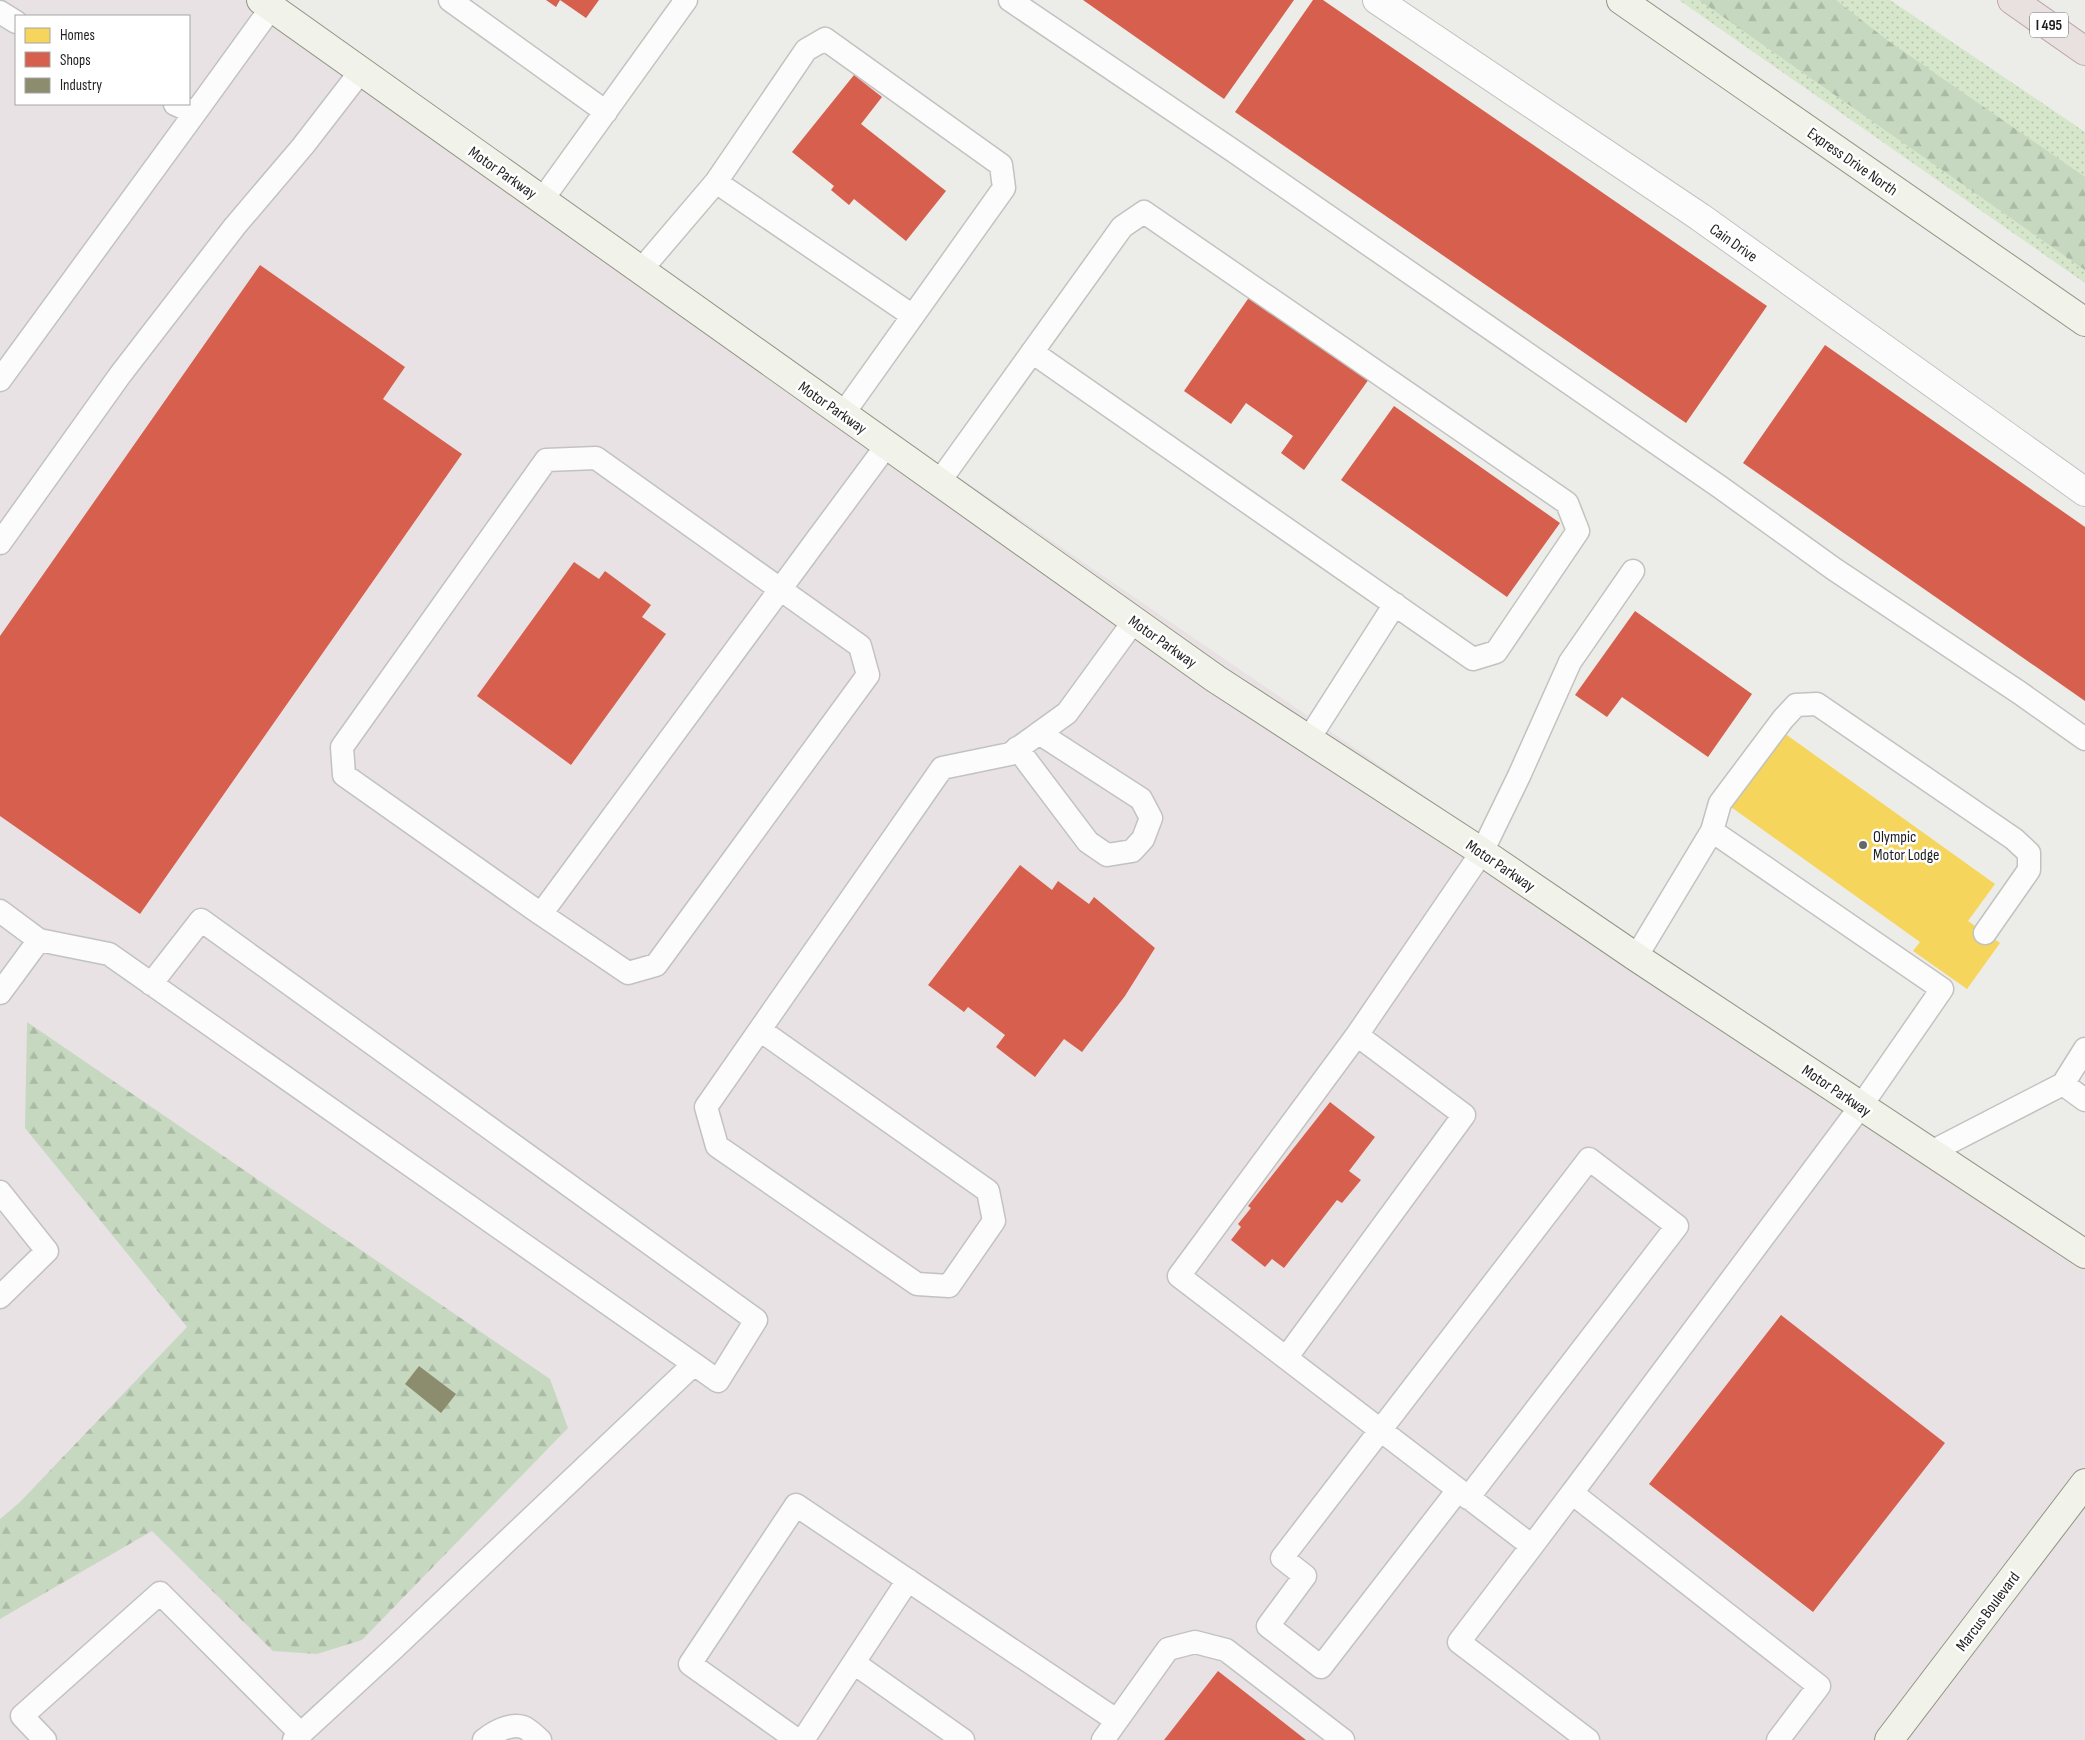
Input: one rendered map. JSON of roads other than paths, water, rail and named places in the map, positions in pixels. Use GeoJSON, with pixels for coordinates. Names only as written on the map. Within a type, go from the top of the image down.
{"type":"FeatureCollection","features":[{"type":"Feature","properties":{"kind":"highway","name":"I 495"},"geometry":{"type":"LineString","coordinates":[[2012,0],[2085,51]]}},
{"type":"Feature","properties":{"kind":"main road","name":"Express Drive North"},"geometry":{"type":"LineString","coordinates":[[1621,0],[2085,322]]}},
{"type":"Feature","properties":{"kind":"main road","name":"Motor Parkway"},"geometry":{"type":"LineString","coordinates":[[266,4],[1216,679],[1482,852],[1636,957],[2085,1254]]}},
{"type":"Feature","properties":{"kind":"main road","name":"Marcus Boulevard"},"geometry":{"type":"LineString","coordinates":[[1889,1740],[2085,1483]]}},
{"type":"Feature","properties":{"kind":"street","name":"Cain Drive"},"geometry":{"type":"LineString","coordinates":[[1377,0],[1700,217],[2085,492]]}},
{"type":"Feature","properties":{"kind":"lane"},"geometry":{"type":"LineString","coordinates":[[450,0],[606,112]]}},
{"type":"Feature","properties":{"kind":"lane"},"geometry":{"type":"LineString","coordinates":[[542,200],[686,0]]}},
{"type":"Feature","properties":{"kind":"lane"},"geometry":{"type":"LineString","coordinates":[[1010,0],[1236,152],[1720,487],[1834,569],[2020,693],[2085,739]]}},
{"type":"Feature","properties":{"kind":"lane"},"geometry":{"type":"LineString","coordinates":[[190,102],[266,4]]}},
{"type":"Feature","properties":{"kind":"lane"},"geometry":{"type":"LineString","coordinates":[[0,12],[15,21]]}},
{"type":"Feature","properties":{"kind":"lane"},"geometry":{"type":"LineString","coordinates":[[640,270],[716,182],[806,50],[825,39],[1002,166],[1004,188],[844,414]]}},
{"type":"Feature","properties":{"kind":"lane"},"geometry":{"type":"LineString","coordinates":[[0,543],[126,367],[235,226],[303,146],[360,71]]}},
{"type":"Feature","properties":{"kind":"lane"},"geometry":{"type":"LineString","coordinates":[[0,380],[185,108]]}},
{"type":"Feature","properties":{"kind":"lane"},"geometry":{"type":"LineString","coordinates":[[716,182],[913,316]]}},
{"type":"Feature","properties":{"kind":"lane"},"geometry":{"type":"LineString","coordinates":[[939,482],[1122,226],[1144,212],[1567,503],[1578,531],[1496,652],[1473,659],[1032,352]]}},
{"type":"Feature","properties":{"kind":"lane"},"geometry":{"type":"LineString","coordinates":[[541,914],[887,445]]}},
{"type":"Feature","properties":{"kind":"lane"},"geometry":{"type":"LineString","coordinates":[[596,458],[860,646],[868,675],[656,965],[628,973],[541,914],[344,775],[342,747],[546,460],[596,458]]}},
{"type":"Feature","properties":{"kind":"lane"},"geometry":{"type":"LineString","coordinates":[[1532,1546],[1179,1276],[1357,1035],[1482,852],[1519,776],[1570,662],[1633,571]]}},
{"type":"Feature","properties":{"kind":"lane"},"geometry":{"type":"LineString","coordinates":[[1308,740],[1395,604]]}},
{"type":"Feature","properties":{"kind":"lane"},"geometry":{"type":"LineString","coordinates":[[760,1030],[988,1191],[994,1221],[949,1286],[917,1284],[717,1146],[706,1107],[942,768],[1010,754],[1067,713],[1134,621]]}},
{"type":"Feature","properties":{"kind":"lane"},"geometry":{"type":"LineString","coordinates":[[1636,957],[1712,831],[1720,803],[1783,719],[1796,705],[1817,704],[2014,839],[2029,853],[2029,870],[1985,933]]}},
{"type":"Feature","properties":{"kind":"lane"},"geometry":{"type":"LineString","coordinates":[[1017,748],[1088,842],[1107,855],[1132,851],[1143,839],[1151,818],[1140,799],[1039,733]]}},
{"type":"Feature","properties":{"kind":"lane"},"geometry":{"type":"LineString","coordinates":[[1588,1740],[1459,1642],[1861,1106],[1942,989],[1712,831]]}},
{"type":"Feature","properties":{"kind":"lane"},"geometry":{"type":"LineString","coordinates":[[0,912],[39,940],[109,954],[151,984],[718,1381],[756,1320],[201,920],[151,984]]}},
{"type":"Feature","properties":{"kind":"lane"},"geometry":{"type":"LineString","coordinates":[[0,992],[39,940]]}},
{"type":"Feature","properties":{"kind":"lane"},"geometry":{"type":"LineString","coordinates":[[1286,1358],[1464,1115],[1357,1035]]}},
{"type":"Feature","properties":{"kind":"lane"},"geometry":{"type":"LineString","coordinates":[[1931,1152],[2063,1084],[2085,1049]]}},
{"type":"Feature","properties":{"kind":"lane"},"geometry":{"type":"LineString","coordinates":[[2063,1084],[2085,1100]]}},
{"type":"Feature","properties":{"kind":"lane"},"geometry":{"type":"LineString","coordinates":[[1589,1159],[1677,1226],[1463,1494],[1321,1667],[1268,1626],[1305,1576],[1282,1558],[1589,1159]]}},
{"type":"Feature","properties":{"kind":"lane"},"geometry":{"type":"LineString","coordinates":[[0,1192],[47,1250],[0,1297]]}},
{"type":"Feature","properties":{"kind":"lane"},"geometry":{"type":"LineString","coordinates":[[45,1740],[22,1716],[160,1594],[298,1737],[694,1364]]}},
{"type":"Feature","properties":{"kind":"lane"},"geometry":{"type":"LineString","coordinates":[[1572,1493],[1819,1686],[1778,1740]]}},
{"type":"Feature","properties":{"kind":"lane"},"geometry":{"type":"LineString","coordinates":[[797,1740],[690,1664],[796,1505],[1116,1720]]}},
{"type":"Feature","properties":{"kind":"lane"},"geometry":{"type":"LineString","coordinates":[[803,1740],[908,1580]]}},
{"type":"Feature","properties":{"kind":"lane"},"geometry":{"type":"LineString","coordinates":[[1103,1740],[1168,1649],[1195,1642],[1226,1650],[1343,1740]]}},
{"type":"Feature","properties":{"kind":"lane"},"geometry":{"type":"LineString","coordinates":[[854,1663],[963,1740]]}},
{"type":"Feature","properties":{"kind":"lane"},"geometry":{"type":"LineString","coordinates":[[484,1740],[495,1732],[510,1727],[524,1727],[540,1740]]}},
{"type":"Feature","properties":{"kind":"place","name":"Olympic Motor Lodge"},"geometry":{"type":"Point","coordinates":[1863,845]}}]}
